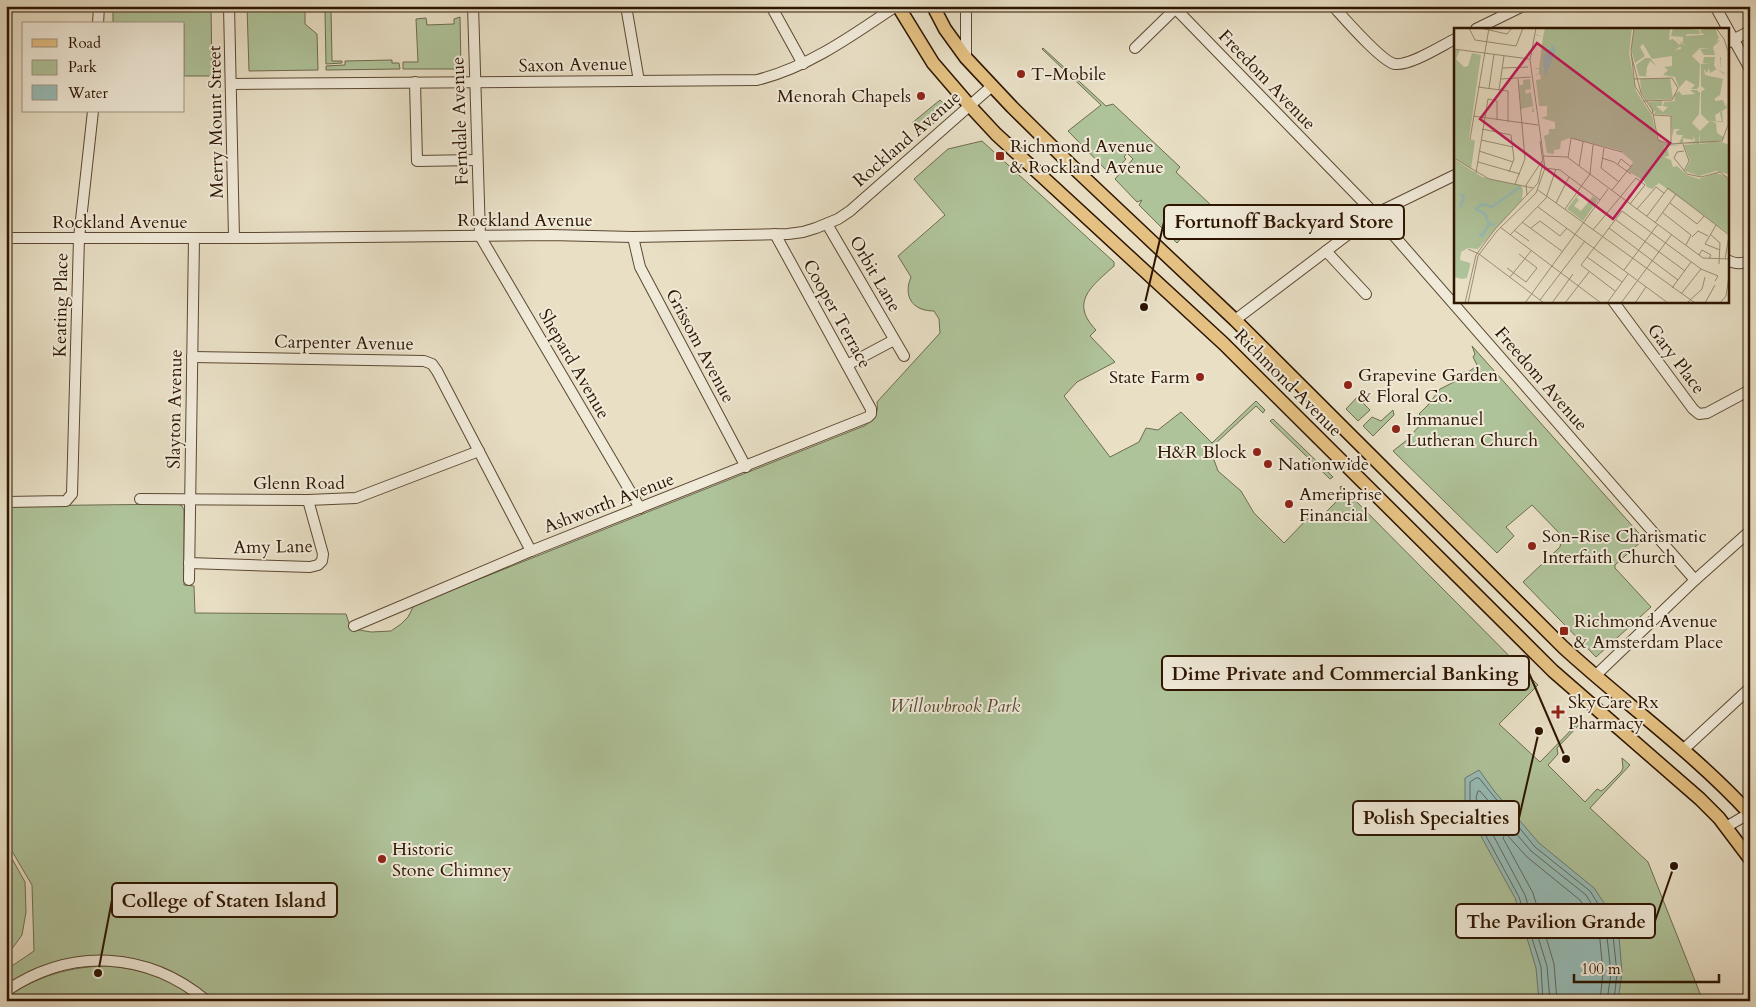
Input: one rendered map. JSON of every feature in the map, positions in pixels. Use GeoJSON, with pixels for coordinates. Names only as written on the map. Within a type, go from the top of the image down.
{"type":"FeatureCollection","features":[{"type":"Feature","properties":{"kind":"main road","name":"Richmond Avenue"},"geometry":{"type":"LineString","coordinates":[[897,6],[933,63],[996,134],[1224,344],[1554,671],[1700,799],[1726,827],[1750,859]]}},
{"type":"Feature","properties":{"kind":"main road","name":"Richmond Avenue"},"geometry":{"type":"LineString","coordinates":[[933,6],[945,29],[966,58],[1074,169],[1235,320],[1563,647],[1595,676],[1684,749],[1750,813]]}},
{"type":"Feature","properties":{"kind":"street"},"geometry":{"type":"LineString","coordinates":[[98,22],[99,6]]}},
{"type":"Feature","properties":{"kind":"street","name":"Merry Mount Street"},"geometry":{"type":"LineString","coordinates":[[229,6],[234,238]]}},
{"type":"Feature","properties":{"kind":"street","name":"Ferndale Avenue"},"geometry":{"type":"LineString","coordinates":[[473,6],[476,160],[480,236]]}},
{"type":"Feature","properties":{"kind":"street"},"geometry":{"type":"LineString","coordinates":[[626,6],[639,80]]}},
{"type":"Feature","properties":{"kind":"street"},"geometry":{"type":"LineString","coordinates":[[771,6],[803,64]]}},
{"type":"Feature","properties":{"kind":"street","name":"Saxon Avenue"},"geometry":{"type":"LineString","coordinates":[[231,84],[757,80],[776,75],[803,64],[897,6]]}},
{"type":"Feature","properties":{"kind":"street"},"geometry":{"type":"LineString","coordinates":[[966,6],[966,58]]}},
{"type":"Feature","properties":{"kind":"street"},"geometry":{"type":"LineString","coordinates":[[1333,6],[1382,56],[1393,64],[1405,63],[1454,39]]}},
{"type":"Feature","properties":{"kind":"street"},"geometry":{"type":"LineString","coordinates":[[1478,28],[1523,6]]}},
{"type":"Feature","properties":{"kind":"street"},"geometry":{"type":"LineString","coordinates":[[1715,6],[1724,28]]}},
{"type":"Feature","properties":{"kind":"street"},"geometry":{"type":"LineString","coordinates":[[1135,48],[1174,8]]}},
{"type":"Feature","properties":{"kind":"street","name":"Freedom Avenue"},"geometry":{"type":"LineString","coordinates":[[1174,8],[1375,214],[1695,580]]}},
{"type":"Feature","properties":{"kind":"street"},"geometry":{"type":"LineString","coordinates":[[1750,31],[1730,42],[1750,69]]}},
{"type":"Feature","properties":{"kind":"street"},"geometry":{"type":"LineString","coordinates":[[415,82],[417,161],[476,160]]}},
{"type":"Feature","properties":{"kind":"street","name":"Rockland Avenue"},"geometry":{"type":"LineString","coordinates":[[6,238],[234,238],[550,234],[633,237],[803,232],[827,224],[850,211],[992,86]]}},
{"type":"Feature","properties":{"kind":"street","name":"Keating Place"},"geometry":{"type":"LineString","coordinates":[[6,502],[66,500],[69,499],[73,487],[79,238],[93,112]]}},
{"type":"Feature","properties":{"kind":"street"},"geometry":{"type":"LineString","coordinates":[[1235,320],[1375,214],[1454,175]]}},
{"type":"Feature","properties":{"kind":"street","name":"Orbit Lane"},"geometry":{"type":"LineString","coordinates":[[827,224],[904,356]]}},
{"type":"Feature","properties":{"kind":"street","name":"Cooper Terrace"},"geometry":{"type":"LineString","coordinates":[[775,234],[871,409]]}},
{"type":"Feature","properties":{"kind":"street","name":"Shepard Avenue"},"geometry":{"type":"LineString","coordinates":[[480,236],[640,508]]}},
{"type":"Feature","properties":{"kind":"street","name":"Grissom Avenue"},"geometry":{"type":"LineString","coordinates":[[633,237],[640,267],[746,467]]}},
{"type":"Feature","properties":{"kind":"street","name":"Slayton Avenue"},"geometry":{"type":"LineString","coordinates":[[189,580],[194,238]]}},
{"type":"Feature","properties":{"kind":"street"},"geometry":{"type":"LineString","coordinates":[[1326,252],[1366,294]]}},
{"type":"Feature","properties":{"kind":"street"},"geometry":{"type":"LineString","coordinates":[[1728,260],[1736,264],[1744,264],[1750,260]]}},
{"type":"Feature","properties":{"kind":"street","name":"Gary Place"},"geometry":{"type":"LineString","coordinates":[[1613,302],[1693,410],[1699,414],[1706,413],[1750,390]]}},
{"type":"Feature","properties":{"kind":"street","name":"Orbit Lane"},"geometry":{"type":"LineString","coordinates":[[847,365],[894,340]]}},
{"type":"Feature","properties":{"kind":"street","name":"Carpenter Avenue"},"geometry":{"type":"LineString","coordinates":[[192,357],[424,361],[432,364],[532,551]]}},
{"type":"Feature","properties":{"kind":"street","name":"Ashworth Avenue"},"geometry":{"type":"LineString","coordinates":[[354,626],[532,551],[868,418],[871,414],[871,409]]}},
{"type":"Feature","properties":{"kind":"street","name":"Glenn Road"},"geometry":{"type":"LineString","coordinates":[[140,499],[308,500],[356,498],[479,451]]}},
{"type":"Feature","properties":{"kind":"street","name":"Amy Lane"},"geometry":{"type":"LineString","coordinates":[[190,563],[310,567],[320,564],[323,554],[308,500]]}},
{"type":"Feature","properties":{"kind":"street"},"geometry":{"type":"LineString","coordinates":[[1595,676],[1695,580],[1750,531]]}},
{"type":"Feature","properties":{"kind":"street"},"geometry":{"type":"LineString","coordinates":[[1684,749],[1750,688]]}},
{"type":"Feature","properties":{"kind":"street"},"geometry":{"type":"LineString","coordinates":[[1726,827],[1750,813]]}},
{"type":"Feature","properties":{"kind":"street"},"geometry":{"type":"LineString","coordinates":[[6,992],[32,976],[48,969],[68,964],[106,961],[126,962],[153,969],[183,983],[207,1001]]}},
{"type":"Feature","properties":{"kind":"green space"},"geometry":{"type":"Polygon","coordinates":[[[113,6],[211,6],[212,76],[185,76],[185,22],[113,22],[113,6]]]}},
{"type":"Feature","properties":{"kind":"green space"},"geometry":{"type":"Polygon","coordinates":[[[247,6],[305,6],[305,24],[317,34],[318,70],[249,71],[247,6]]]}},
{"type":"Feature","properties":{"kind":"green space"},"geometry":{"type":"Polygon","coordinates":[[[326,10],[331,10],[332,61],[342,61],[342,63],[326,64],[326,10]]]}},
{"type":"Feature","properties":{"kind":"green space"},"geometry":{"type":"Polygon","coordinates":[[[460,17],[461,69],[403,69],[403,62],[418,62],[416,19],[426,18],[427,25],[454,24],[454,19],[460,17]]]}},
{"type":"Feature","properties":{"kind":"green space"},"geometry":{"type":"Polygon","coordinates":[[[1043,48],[1106,106],[1113,104],[1180,167],[1176,172],[1232,225],[1226,231],[1226,226],[1207,207],[1201,212],[1198,211],[1181,228],[1186,233],[1177,243],[1139,205],[1142,200],[1137,202],[1115,179],[1133,159],[1127,153],[1124,157],[1126,159],[1111,175],[1068,131],[1101,105],[1043,48]]]}},
{"type":"Feature","properties":{"kind":"green space"},"geometry":{"type":"Polygon","coordinates":[[[392,60],[392,63],[399,63],[400,69],[326,70],[326,66],[345,65],[345,61],[392,60]]]}},
{"type":"Feature","properties":{"kind":"green space"},"geometry":{"type":"Polygon","coordinates":[[[940,100],[947,107],[945,109],[947,112],[922,133],[912,123],[940,100]]]}},
{"type":"Feature","properties":{"kind":"green space","name":"Willowbrook Park"},"geometry":{"type":"Polygon","coordinates":[[[982,141],[1114,262],[1114,266],[1098,280],[1087,295],[1084,311],[1096,330],[1090,336],[1115,362],[1077,382],[1064,396],[1110,457],[1139,442],[1146,428],[1158,430],[1181,412],[1212,443],[1256,401],[1265,410],[1263,413],[1256,406],[1216,443],[1214,460],[1218,471],[1241,491],[1254,513],[1284,543],[1314,512],[1320,518],[1343,495],[1341,486],[1538,685],[1499,724],[1540,762],[1579,722],[1580,724],[1557,748],[1558,754],[1548,765],[1585,802],[1597,789],[1601,791],[1604,789],[1621,772],[1623,768],[1622,758],[1630,765],[1590,808],[1648,862],[1703,1001],[215,1001],[201,989],[170,970],[135,959],[96,956],[58,961],[22,975],[6,985],[6,970],[34,951],[32,885],[6,841],[6,506],[178,504],[184,510],[184,585],[194,586],[195,613],[346,614],[350,626],[354,629],[371,632],[391,631],[408,617],[414,605],[864,426],[871,421],[876,413],[877,402],[940,333],[939,319],[934,311],[920,308],[911,301],[908,290],[911,277],[898,256],[945,215],[914,179],[948,149],[982,141]]]}},
{"type":"Feature","properties":{"kind":"green space"},"geometry":{"type":"Polygon","coordinates":[[[1472,346],[1644,539],[1615,565],[1615,568],[1651,607],[1596,657],[1523,582],[1560,547],[1562,536],[1532,505],[1506,527],[1514,536],[1497,553],[1393,451],[1412,436],[1425,420],[1419,414],[1440,389],[1454,382],[1461,373],[1470,371],[1477,365],[1473,357],[1475,354],[1472,346]]]}},
{"type":"Feature","properties":{"kind":"green space"},"geometry":{"type":"Polygon","coordinates":[[[1361,393],[1366,398],[1362,402],[1370,410],[1358,421],[1346,409],[1361,393]]]}},
{"type":"Feature","properties":{"kind":"green space"},"geometry":{"type":"Polygon","coordinates":[[[1393,410],[1394,415],[1373,436],[1363,426],[1372,417],[1381,421],[1393,410]]]}},
{"type":"Feature","properties":{"kind":"green space"},"geometry":{"type":"Polygon","coordinates":[[[1273,419],[1333,477],[1330,479],[1270,421],[1273,419]]]}},
{"type":"Feature","properties":{"kind":"green space"},"geometry":{"type":"Polygon","coordinates":[[[6,848],[25,882],[26,912],[22,935],[6,957],[6,848]]]}},
{"type":"Feature","properties":{"kind":"green space"},"geometry":{"type":"Polygon","coordinates":[[[109,966],[156,976],[189,993],[199,1001],[6,1001],[6,998],[18,990],[42,978],[68,970],[109,966]]]}},
{"type":"Feature","properties":{"kind":"water"},"geometry":{"type":"Polygon","coordinates":[[[1479,770],[1495,792],[1539,843],[1594,888],[1618,924],[1622,973],[1618,1001],[1539,1001],[1536,968],[1515,898],[1482,838],[1465,800],[1465,778],[1479,770]]]}},
{"type":"Feature","properties":{"kind":"place","name":"T-Mobile"},"geometry":{"type":"Point","coordinates":[1021,74]}},
{"type":"Feature","properties":{"kind":"place","name":"Menorah Chapels"},"geometry":{"type":"Point","coordinates":[921,96]}},
{"type":"Feature","properties":{"kind":"place","name":"Richmond Avenue & Rockland Avenue"},"geometry":{"type":"Point","coordinates":[1000,156]}},
{"type":"Feature","properties":{"kind":"place","name":"Fortunoff Backyard Store"},"geometry":{"type":"Point","coordinates":[1144,307]}},
{"type":"Feature","properties":{"kind":"place","name":"State Farm"},"geometry":{"type":"Point","coordinates":[1200,377]}},
{"type":"Feature","properties":{"kind":"place","name":"Grapevine Garden & Floral Co."},"geometry":{"type":"Point","coordinates":[1348,385]}},
{"type":"Feature","properties":{"kind":"place","name":"Immanuel Lutheran Church"},"geometry":{"type":"Point","coordinates":[1396,429]}},
{"type":"Feature","properties":{"kind":"place","name":"H&R Block"},"geometry":{"type":"Point","coordinates":[1257,452]}},
{"type":"Feature","properties":{"kind":"place","name":"Nationwide"},"geometry":{"type":"Point","coordinates":[1268,464]}},
{"type":"Feature","properties":{"kind":"place","name":"Ameriprise Financial"},"geometry":{"type":"Point","coordinates":[1289,504]}},
{"type":"Feature","properties":{"kind":"place","name":"Son-Rise Charismatic Interfaith Church"},"geometry":{"type":"Point","coordinates":[1532,546]}},
{"type":"Feature","properties":{"kind":"place","name":"Richmond Avenue & Amsterdam Place"},"geometry":{"type":"Point","coordinates":[1564,631]}},
{"type":"Feature","properties":{"kind":"place","name":"SkyCare Rx Pharmacy"},"geometry":{"type":"Point","coordinates":[1558,712]}},
{"type":"Feature","properties":{"kind":"place","name":"Polish Specialties"},"geometry":{"type":"Point","coordinates":[1539,731]}},
{"type":"Feature","properties":{"kind":"place","name":"Dime Private and Commercial Banking"},"geometry":{"type":"Point","coordinates":[1566,759]}},
{"type":"Feature","properties":{"kind":"place","name":"Historic Stone Chimney"},"geometry":{"type":"Point","coordinates":[382,859]}},
{"type":"Feature","properties":{"kind":"place","name":"The Pavilion Grande"},"geometry":{"type":"Point","coordinates":[1674,866]}},
{"type":"Feature","properties":{"kind":"place","name":"College of Staten Island"},"geometry":{"type":"Point","coordinates":[98,973]}}]}
